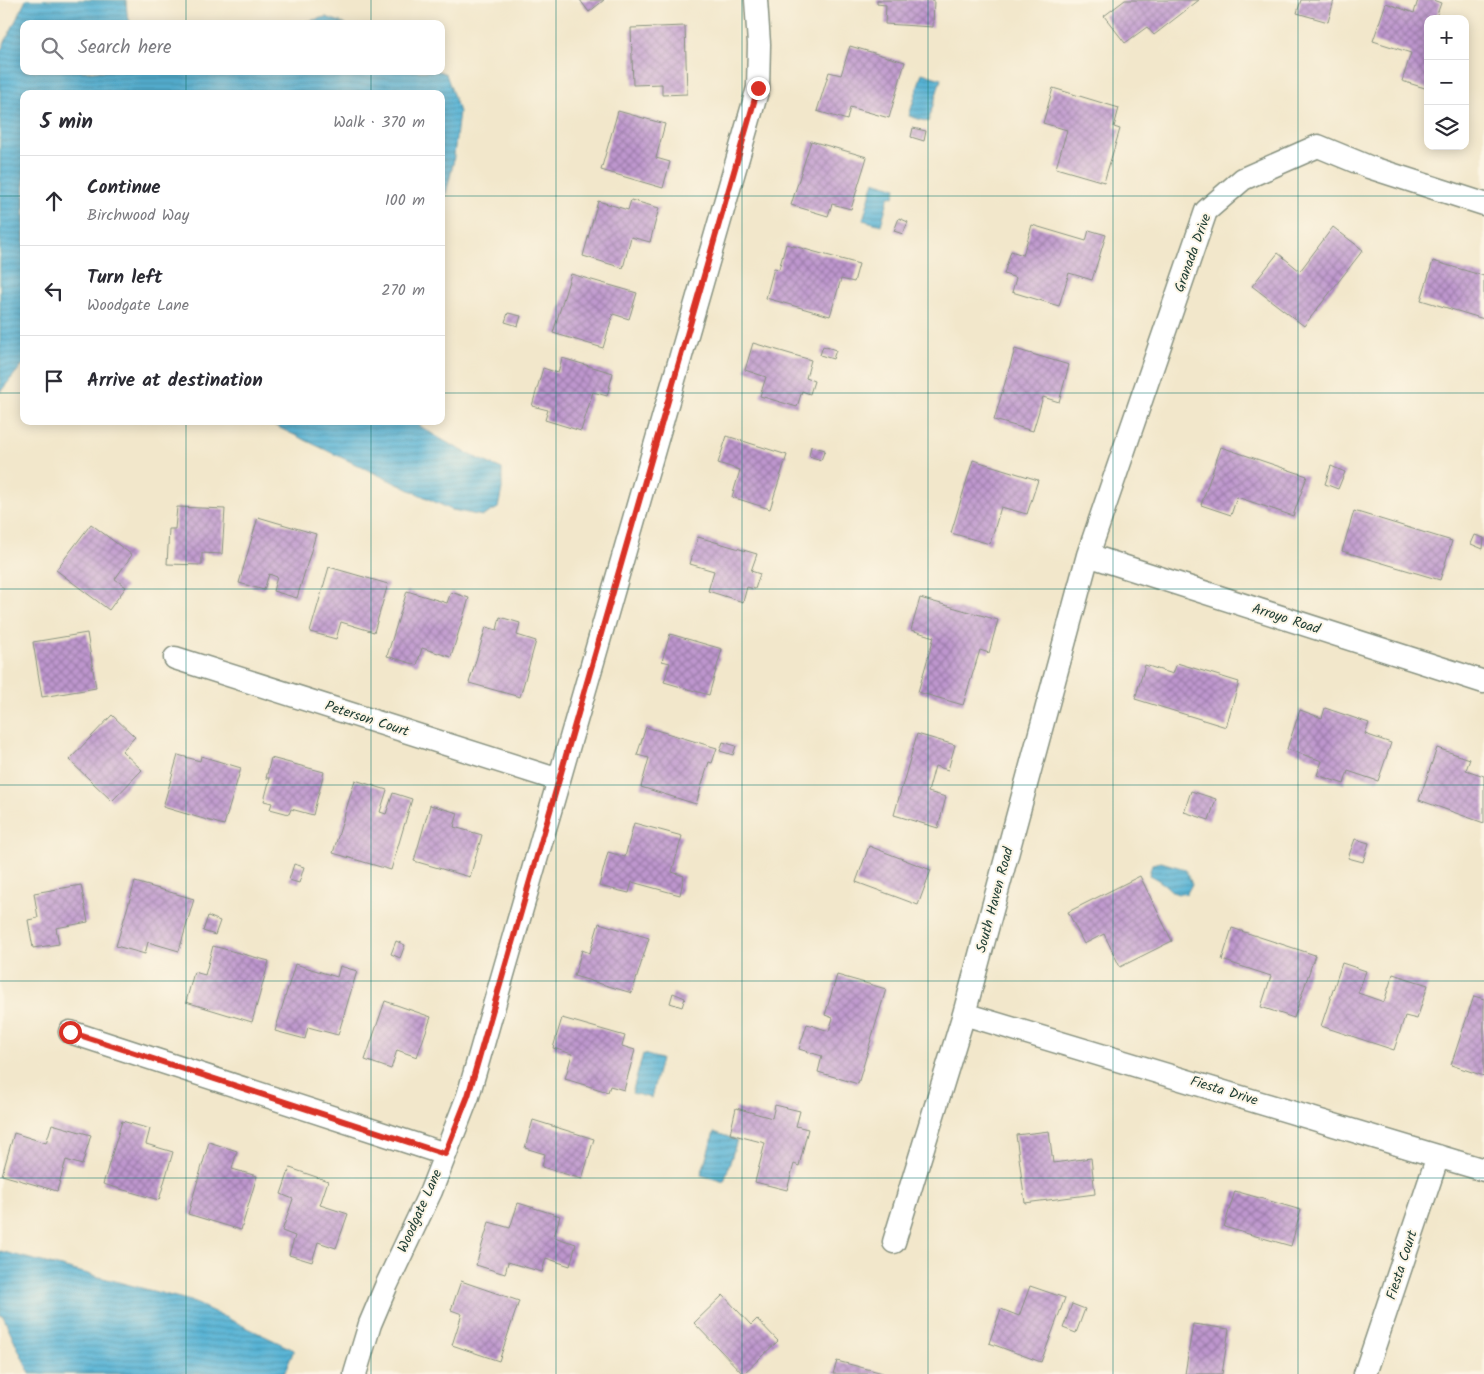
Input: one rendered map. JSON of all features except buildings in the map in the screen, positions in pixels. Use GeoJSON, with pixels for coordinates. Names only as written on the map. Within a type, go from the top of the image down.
{"type":"FeatureCollection","features":[{"type":"Feature","properties":{"kind":"street","name":"Woodgate Lane"},"geometry":{"type":"LineString","coordinates":[[355,1374],[370,1324],[430,1191],[468,1096],[758,88],[759,44],[757,3]]}},
{"type":"Feature","properties":{"kind":"street","name":"Granada Drive"},"geometry":{"type":"LineString","coordinates":[[1088,555],[1206,211],[1243,179],[1318,146],[1369,167],[1484,204]]}},
{"type":"Feature","properties":{"kind":"street","name":"Arroyo Road"},"geometry":{"type":"LineString","coordinates":[[1088,555],[1484,682]]}},
{"type":"Feature","properties":{"kind":"street","name":"South Haven Road"},"geometry":{"type":"LineString","coordinates":[[894,1242],[964,1014],[1088,555]]}},
{"type":"Feature","properties":{"kind":"street","name":"Peterson Court"},"geometry":{"type":"LineString","coordinates":[[175,658],[559,780]]}},
{"type":"Feature","properties":{"kind":"street","name":"Fiesta Drive"},"geometry":{"type":"LineString","coordinates":[[964,1014],[1484,1170]]}},
{"type":"Feature","properties":{"kind":"street"},"geometry":{"type":"LineString","coordinates":[[70,1032],[445,1154]]}},
{"type":"Feature","properties":{"kind":"street","name":"Fiesta Court"},"geometry":{"type":"LineString","coordinates":[[1365,1374],[1438,1156]]}},
{"type":"Feature","properties":{"kind":"water"},"geometry":{"type":"Polygon","coordinates":[[[26,0],[126,0],[129,20],[20,20],[20,75],[445,74],[459,112],[453,164],[445,198],[445,90],[20,90],[20,368],[0,392],[0,52],[26,0]]]}},
{"type":"Feature","properties":{"kind":"water"},"geometry":{"type":"Polygon","coordinates":[[[326,17],[335,20],[313,20],[326,17]]]}},
{"type":"Feature","properties":{"kind":"water"},"geometry":{"type":"Polygon","coordinates":[[[922,73],[941,79],[928,122],[909,116],[922,73]]]}},
{"type":"Feature","properties":{"kind":"water"},"geometry":{"type":"Polygon","coordinates":[[[874,181],[896,188],[894,197],[889,196],[881,225],[863,220],[874,181]]]}},
{"type":"Feature","properties":{"kind":"water"},"geometry":{"type":"Polygon","coordinates":[[[273,425],[419,425],[456,448],[502,469],[502,489],[498,508],[483,516],[452,510],[273,425]]]}},
{"type":"Feature","properties":{"kind":"water"},"geometry":{"type":"Polygon","coordinates":[[[1161,862],[1185,869],[1192,884],[1187,893],[1175,893],[1149,875],[1152,864],[1161,862]]]}},
{"type":"Feature","properties":{"kind":"water"},"geometry":{"type":"Polygon","coordinates":[[[643,1054],[661,1059],[651,1098],[632,1093],[643,1054]]]}},
{"type":"Feature","properties":{"kind":"water"},"geometry":{"type":"Polygon","coordinates":[[[714,1132],[737,1140],[724,1182],[701,1175],[714,1132]]]}},
{"type":"Feature","properties":{"kind":"water"},"geometry":{"type":"Polygon","coordinates":[[[0,1251],[191,1301],[294,1350],[284,1374],[30,1374],[3,1316],[0,1315],[0,1251]]]}},
{"type":"Feature","properties":{"kind":"route"},"geometry":{"type":"LineString","coordinates":[[70,1032],[445,1154],[468,1096],[758,88]]}}]}
